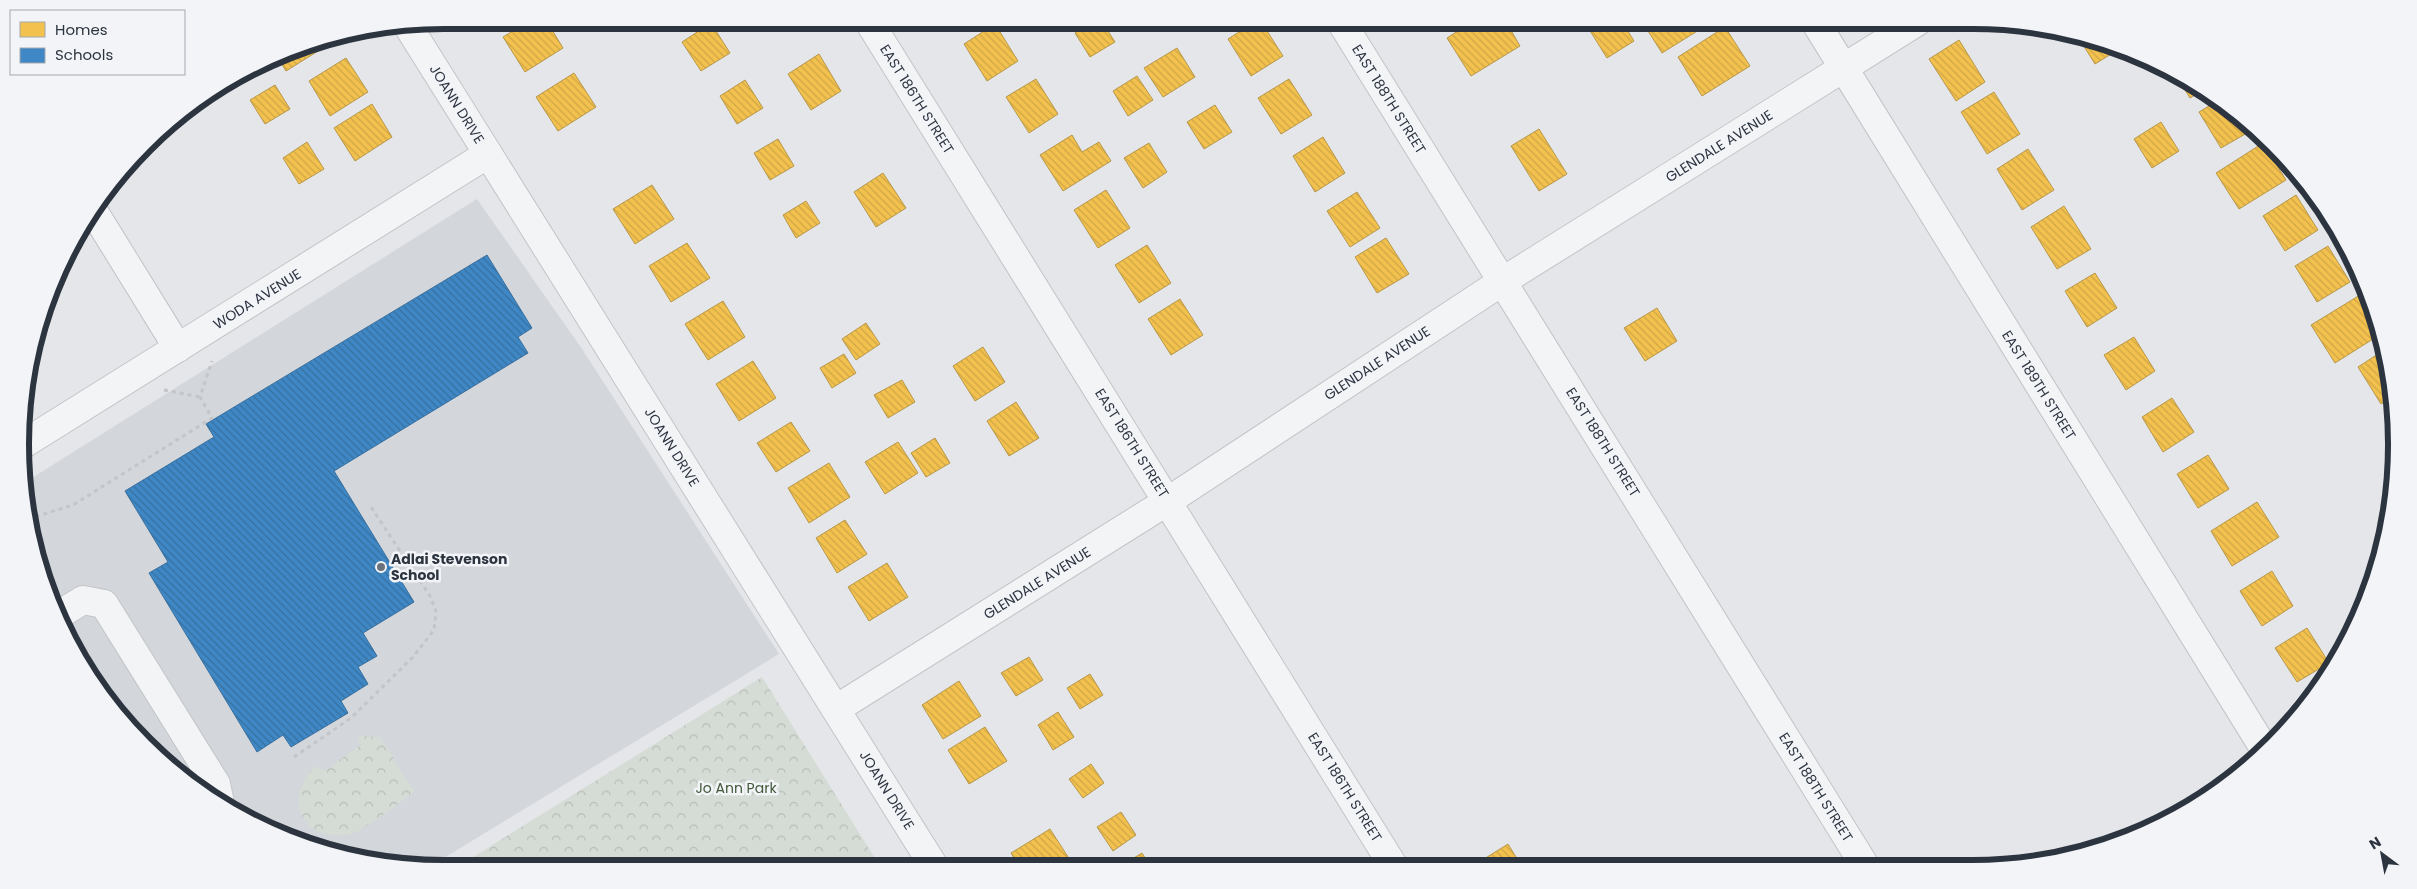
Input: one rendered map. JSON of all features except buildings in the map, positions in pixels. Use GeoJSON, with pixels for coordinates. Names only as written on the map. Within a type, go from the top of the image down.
{"type":"FeatureCollection","features":[{"type":"Feature","properties":{"kind":"street","name":"EAST 186TH STREET"},"geometry":{"type":"LineString","coordinates":[[874,29],[1390,860]]}},
{"type":"Feature","properties":{"kind":"street","name":"EAST 188TH STREET"},"geometry":{"type":"LineString","coordinates":[[1346,29],[1861,860]]}},
{"type":"Feature","properties":{"kind":"street","name":"EAST 189TH STREET"},"geometry":{"type":"LineString","coordinates":[[1819,29],[2261,743]]}},
{"type":"Feature","properties":{"kind":"street","name":"GLENDALE AVENUE"},"geometry":{"type":"LineString","coordinates":[[836,709],[1168,501],[1503,281],[1906,29]]}},
{"type":"Feature","properties":{"kind":"street","name":"JOANN DRIVE"},"geometry":{"type":"LineString","coordinates":[[411,30],[930,860]]}},
{"type":"Feature","properties":{"kind":"street","name":"WODA AVENUE"},"geometry":{"type":"LineString","coordinates":[[29,441],[488,154]]}},
{"type":"Feature","properties":{"kind":"street"},"geometry":{"type":"LineString","coordinates":[[97,217],[178,348]]}},
{"type":"Feature","properties":{"kind":"street"},"geometry":{"type":"LineString","coordinates":[[64,612],[83,600],[104,604],[216,784],[218,792]]}},
{"type":"Feature","properties":{"kind":"path"},"geometry":{"type":"LineString","coordinates":[[35,517],[72,505],[212,418],[200,397],[213,356]]}},
{"type":"Feature","properties":{"kind":"path"},"geometry":{"type":"LineString","coordinates":[[162,390],[200,397]]}},
{"type":"Feature","properties":{"kind":"path"},"geometry":{"type":"LineString","coordinates":[[294,757],[351,718],[413,657],[434,630],[436,611],[430,596],[369,504]]}},
{"type":"Feature","properties":{"kind":"shaded area","name":"Adlai Stevenson School"},"geometry":{"type":"Polygon","coordinates":[[[477,199],[582,349],[779,654],[441,860],[390,857],[337,846],[285,829],[237,805],[191,774],[170,757],[132,719],[115,698],[84,652],[60,604],[43,552],[32,499],[31,479],[477,199]]]}},
{"type":"Feature","properties":{"kind":"green space","name":"Jo Ann Park"},"geometry":{"type":"Polygon","coordinates":[[[762,677],[876,860],[468,860],[762,677]]]}},
{"type":"Feature","properties":{"kind":"green space"},"geometry":{"type":"Polygon","coordinates":[[[358,736],[380,737],[415,792],[356,832],[338,835],[326,834],[308,824],[302,815],[299,805],[299,794],[305,779],[315,766],[325,771],[360,745],[358,736]]]}},
{"type":"Feature","properties":{"kind":"place","name":"Adlai Stevenson School"},"geometry":{"type":"Point","coordinates":[381,567]}}]}
